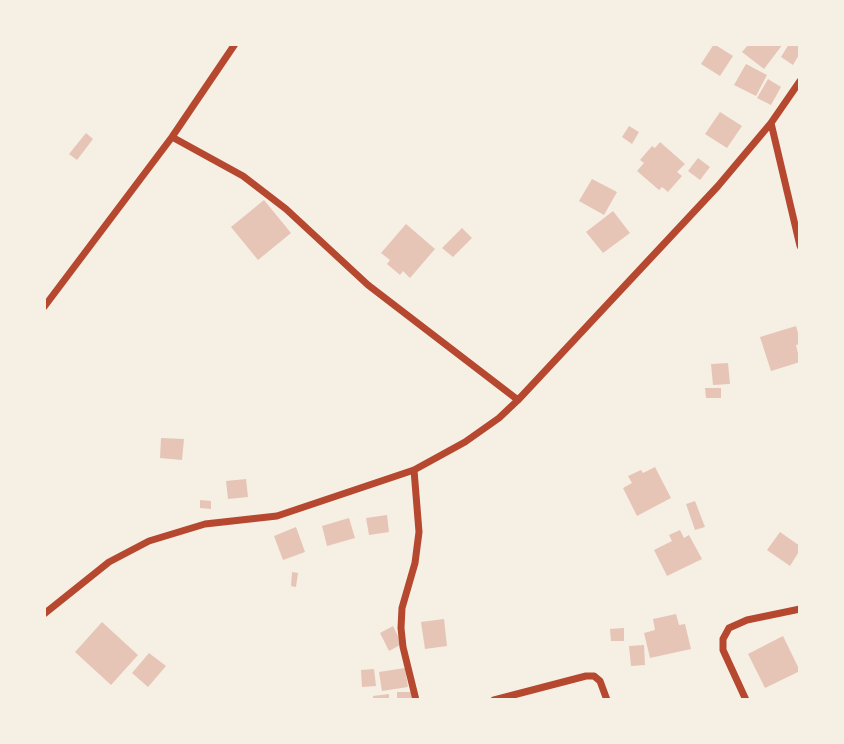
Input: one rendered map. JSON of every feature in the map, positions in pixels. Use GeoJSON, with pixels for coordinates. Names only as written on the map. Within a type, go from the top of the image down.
{"type":"FeatureCollection","features":[{"type":"Feature","properties":{"kind":"street"},"geometry":{"type":"LineString","coordinates":[[44,307],[172,136],[235,44]]}},
{"type":"Feature","properties":{"kind":"street"},"geometry":{"type":"LineString","coordinates":[[44,614],[109,562],[149,541],[205,524],[277,516],[414,470],[465,442],[499,418],[518,400],[718,186],[771,123],[800,81]]}},
{"type":"Feature","properties":{"kind":"street"},"geometry":{"type":"LineString","coordinates":[[771,123],[800,246]]}},
{"type":"Feature","properties":{"kind":"street"},"geometry":{"type":"LineString","coordinates":[[172,136],[243,176],[286,209],[368,285],[518,400]]}},
{"type":"Feature","properties":{"kind":"street"},"geometry":{"type":"LineString","coordinates":[[414,470],[419,532],[415,563],[402,608],[401,628],[416,700]]}},
{"type":"Feature","properties":{"kind":"street"},"geometry":{"type":"LineString","coordinates":[[746,700],[723,650],[723,639],[729,628],[747,620],[800,608]]}},
{"type":"Feature","properties":{"kind":"street"},"geometry":{"type":"LineString","coordinates":[[494,700],[594,676],[600,681],[607,700]]}},
{"type":"Feature","properties":{"kind":"building"},"geometry":{"type":"Polygon","coordinates":[[[714,44],[733,56],[720,76],[701,64],[714,44]]]}},
{"type":"Feature","properties":{"kind":"building"},"geometry":{"type":"Polygon","coordinates":[[[749,44],[783,44],[764,69],[742,52],[749,44]]]}},
{"type":"Feature","properties":{"kind":"building"},"geometry":{"type":"Polygon","coordinates":[[[789,44],[800,44],[800,53],[793,65],[781,57],[789,44]]]}},
{"type":"Feature","properties":{"kind":"building"},"geometry":{"type":"Polygon","coordinates":[[[746,64],[767,75],[756,96],[734,85],[746,64]]]}},
{"type":"Feature","properties":{"kind":"building"},"geometry":{"type":"Polygon","coordinates":[[[768,79],[781,87],[771,105],[757,98],[768,79]]]}},
{"type":"Feature","properties":{"kind":"building"},"geometry":{"type":"Polygon","coordinates":[[[720,112],[742,126],[727,148],[705,134],[720,112]]]}},
{"type":"Feature","properties":{"kind":"building"},"geometry":{"type":"Polygon","coordinates":[[[629,126],[639,132],[632,144],[622,137],[629,126]]]}},
{"type":"Feature","properties":{"kind":"building"},"geometry":{"type":"Polygon","coordinates":[[[86,133],[93,139],[77,160],[69,154],[86,133]]]}},
{"type":"Feature","properties":{"kind":"building"},"geometry":{"type":"Polygon","coordinates":[[[660,142],[685,164],[677,172],[682,176],[668,192],[662,187],[659,190],[637,171],[644,163],[640,160],[652,146],[655,148],[660,142]]]}},
{"type":"Feature","properties":{"kind":"building"},"geometry":{"type":"Polygon","coordinates":[[[698,158],[710,167],[700,180],[688,171],[698,158]]]}},
{"type":"Feature","properties":{"kind":"building"},"geometry":{"type":"Polygon","coordinates":[[[592,179],[617,192],[604,215],[579,201],[592,179]]]}},
{"type":"Feature","properties":{"kind":"building"},"geometry":{"type":"Polygon","coordinates":[[[264,200],[291,233],[258,260],[231,227],[264,200]]]}},
{"type":"Feature","properties":{"kind":"building"},"geometry":{"type":"Polygon","coordinates":[[[613,211],[630,233],[603,253],[586,232],[613,211]]]}},
{"type":"Feature","properties":{"kind":"building"},"geometry":{"type":"Polygon","coordinates":[[[406,224],[435,249],[410,278],[403,271],[400,275],[387,264],[390,260],[381,253],[406,224]]]}},
{"type":"Feature","properties":{"kind":"building"},"geometry":{"type":"Polygon","coordinates":[[[462,228],[472,238],[453,257],[442,248],[462,228]]]}},
{"type":"Feature","properties":{"kind":"building"},"geometry":{"type":"Polygon","coordinates":[[[796,326],[800,340],[800,344],[796,345],[800,362],[771,371],[760,337],[796,326]]]}},
{"type":"Feature","properties":{"kind":"building"},"geometry":{"type":"Polygon","coordinates":[[[728,363],[730,384],[713,385],[711,364],[728,363]]]}},
{"type":"Feature","properties":{"kind":"building"},"geometry":{"type":"Polygon","coordinates":[[[705,388],[721,388],[721,398],[706,398],[705,388]]]}},
{"type":"Feature","properties":{"kind":"building"},"geometry":{"type":"Polygon","coordinates":[[[161,438],[184,439],[182,460],[160,458],[161,438]]]}},
{"type":"Feature","properties":{"kind":"building"},"geometry":{"type":"Polygon","coordinates":[[[655,467],[671,498],[637,516],[623,488],[632,483],[628,476],[655,467]]]}},
{"type":"Feature","properties":{"kind":"building"},"geometry":{"type":"Polygon","coordinates":[[[246,479],[248,497],[228,499],[226,481],[246,479]]]}},
{"type":"Feature","properties":{"kind":"building"},"geometry":{"type":"Polygon","coordinates":[[[200,500],[211,501],[211,509],[200,508],[200,500]]]}},
{"type":"Feature","properties":{"kind":"building"},"geometry":{"type":"Polygon","coordinates":[[[695,501],[705,527],[695,530],[686,504],[695,501]]]}},
{"type":"Feature","properties":{"kind":"building"},"geometry":{"type":"Polygon","coordinates":[[[387,515],[389,532],[369,535],[366,518],[387,515]]]}},
{"type":"Feature","properties":{"kind":"building"},"geometry":{"type":"Polygon","coordinates":[[[349,518],[355,538],[327,546],[322,526],[349,518]]]}},
{"type":"Feature","properties":{"kind":"building"},"geometry":{"type":"Polygon","coordinates":[[[296,527],[305,552],[283,560],[274,536],[296,527]]]}},
{"type":"Feature","properties":{"kind":"building"},"geometry":{"type":"Polygon","coordinates":[[[680,530],[684,538],[689,535],[702,559],[667,576],[654,550],[672,541],[669,535],[680,530]]]}},
{"type":"Feature","properties":{"kind":"building"},"geometry":{"type":"Polygon","coordinates":[[[780,532],[800,546],[790,566],[767,550],[780,532]]]}},
{"type":"Feature","properties":{"kind":"building"},"geometry":{"type":"Polygon","coordinates":[[[292,572],[298,573],[296,587],[291,586],[292,572]]]}},
{"type":"Feature","properties":{"kind":"building"},"geometry":{"type":"Polygon","coordinates":[[[676,614],[679,625],[685,624],[691,649],[650,658],[644,633],[655,630],[653,619],[676,614]]]}},
{"type":"Feature","properties":{"kind":"building"},"geometry":{"type":"Polygon","coordinates":[[[444,619],[447,646],[425,649],[421,622],[444,619]]]}},
{"type":"Feature","properties":{"kind":"building"},"geometry":{"type":"Polygon","coordinates":[[[102,622],[138,655],[111,685],[75,652],[102,622]]]}},
{"type":"Feature","properties":{"kind":"building"},"geometry":{"type":"Polygon","coordinates":[[[393,626],[402,644],[389,651],[380,633],[393,626]]]}},
{"type":"Feature","properties":{"kind":"building"},"geometry":{"type":"Polygon","coordinates":[[[624,628],[624,641],[611,641],[610,629],[624,628]]]}},
{"type":"Feature","properties":{"kind":"building"},"geometry":{"type":"Polygon","coordinates":[[[783,636],[800,671],[765,688],[748,654],[783,636]]]}},
{"type":"Feature","properties":{"kind":"building"},"geometry":{"type":"Polygon","coordinates":[[[644,645],[645,665],[631,666],[629,646],[644,645]]]}},
{"type":"Feature","properties":{"kind":"building"},"geometry":{"type":"Polygon","coordinates":[[[149,653],[166,666],[148,687],[132,673],[149,653]]]}},
{"type":"Feature","properties":{"kind":"building"},"geometry":{"type":"Polygon","coordinates":[[[405,668],[408,687],[382,691],[379,672],[405,668]]]}},
{"type":"Feature","properties":{"kind":"building"},"geometry":{"type":"Polygon","coordinates":[[[374,669],[376,686],[362,687],[361,670],[374,669]]]}},
{"type":"Feature","properties":{"kind":"building"},"geometry":{"type":"Polygon","coordinates":[[[397,692],[412,692],[412,700],[397,700],[397,692]]]}},
{"type":"Feature","properties":{"kind":"building"},"geometry":{"type":"Polygon","coordinates":[[[389,694],[389,700],[373,700],[373,696],[389,694]]]}}]}
